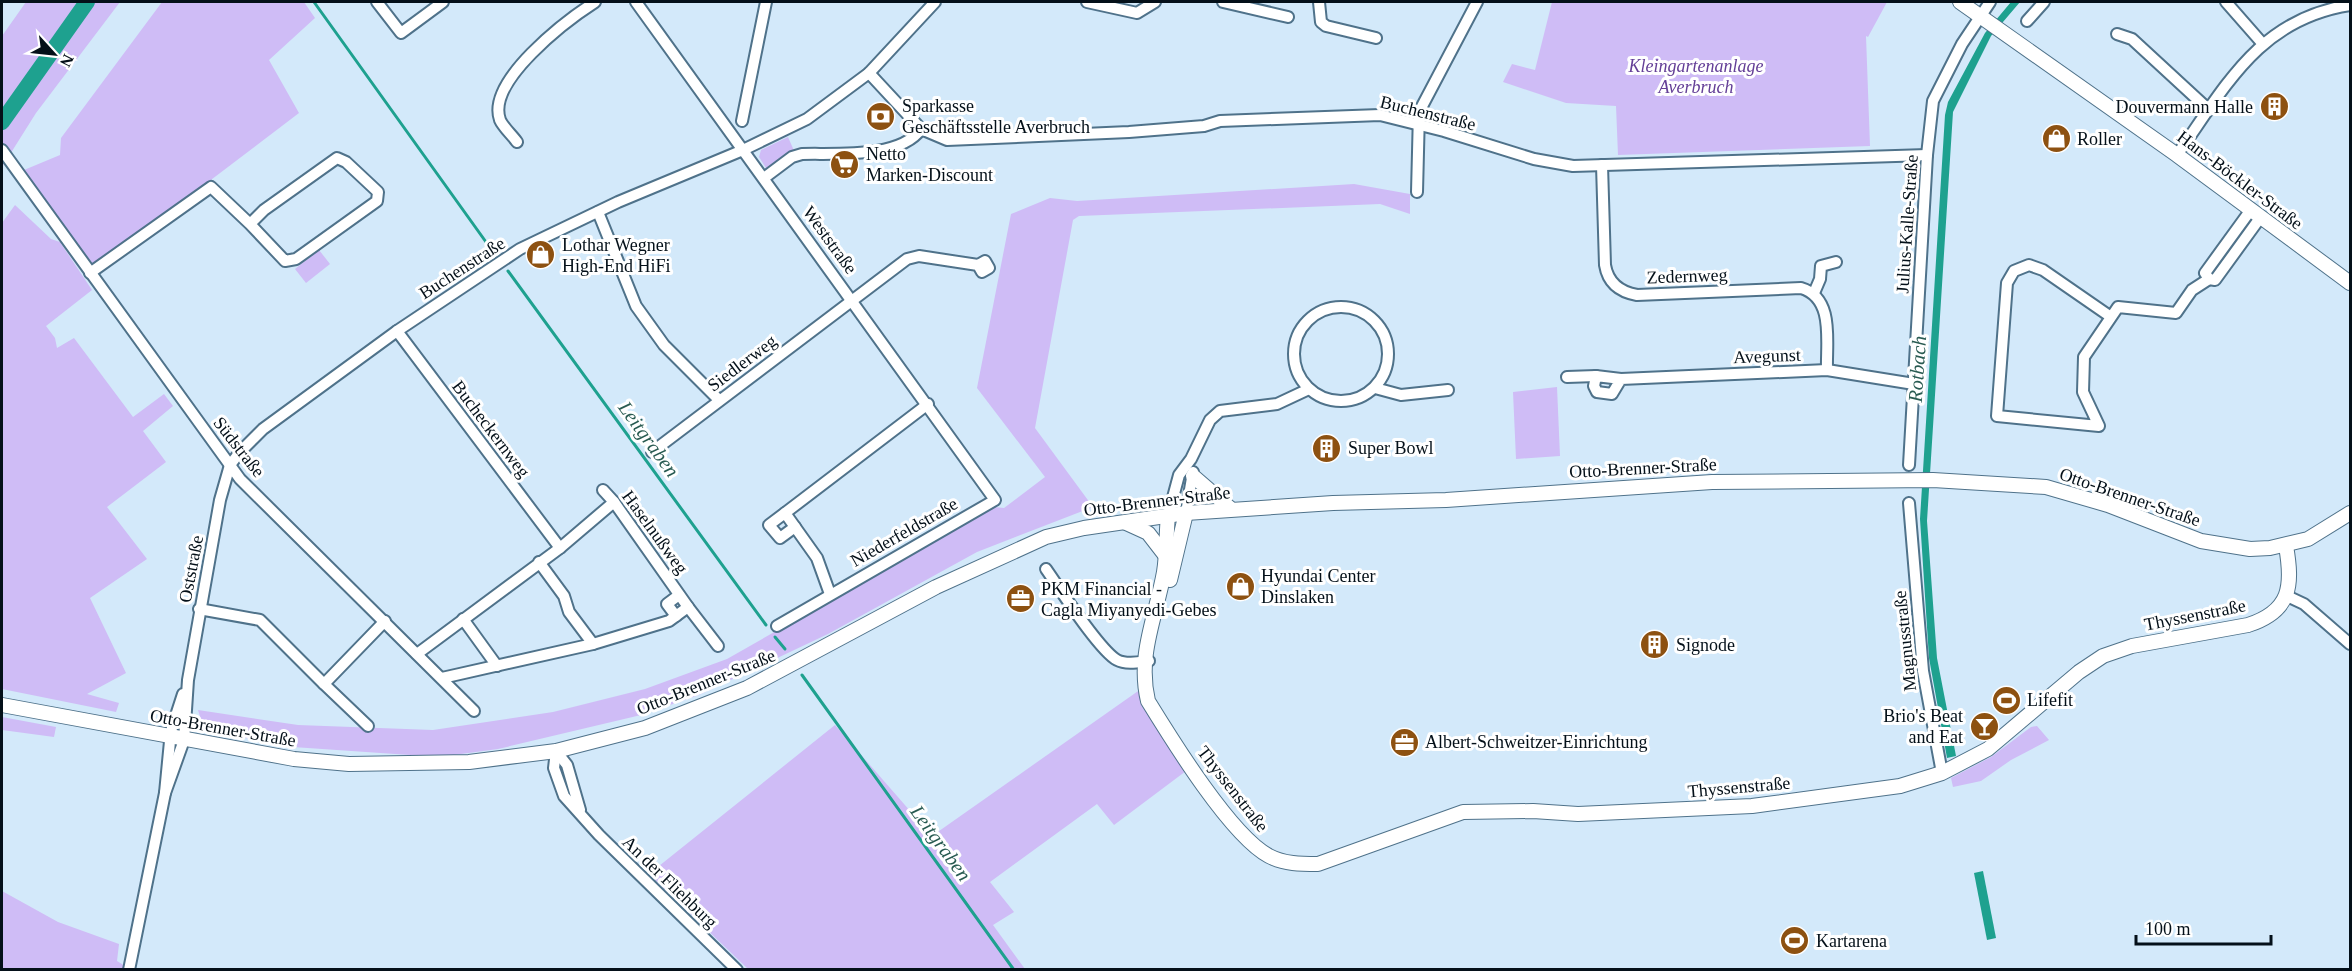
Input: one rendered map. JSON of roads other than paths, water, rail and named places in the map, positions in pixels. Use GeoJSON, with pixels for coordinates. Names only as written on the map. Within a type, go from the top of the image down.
{"type":"FeatureCollection","features":[{"type":"Feature","properties":{"kind":"main road","name":"Hans-Böckler-Straße"},"geometry":{"type":"LineString","coordinates":[[1960,2],[2177,155],[2350,283]]}},
{"type":"Feature","properties":{"kind":"main road"},"geometry":{"type":"LineString","coordinates":[[1193,476],[1231,509]]}},
{"type":"Feature","properties":{"kind":"main road","name":"Otto-Brenner-Straße"},"geometry":{"type":"LineString","coordinates":[[2,705],[170,738],[294,759],[349,764],[469,762],[556,751],[645,728],[706,706],[792,666],[936,587],[1046,537],[1084,528],[1186,513],[1231,509],[1446,500],[1712,482],[1933,480],[2046,487],[2098,501],[2201,541],[2250,549],[2286,546],[2327,529],[2350,513]]}},
{"type":"Feature","properties":{"kind":"main road","name":"Thyssenstraße"},"geometry":{"type":"LineString","coordinates":[[1146,662],[1184,530],[1186,513]]}},
{"type":"Feature","properties":{"kind":"main road","name":"Thyssenstraße"},"geometry":{"type":"LineString","coordinates":[[1168,516],[1165,570],[1146,662],[1161,722],[1245,838],[1269,856],[1299,864],[1318,864],[1463,812],[1533,811],[1578,814],[1752,806],[1900,786],[1942,773],[1988,749],[2079,672],[2103,656],[2132,645],[2247,625],[2266,619],[2278,609],[2287,596]]}},
{"type":"Feature","properties":{"kind":"main road"},"geometry":{"type":"LineString","coordinates":[[1124,522],[1148,533],[1165,555]]}},
{"type":"Feature","properties":{"kind":"main road"},"geometry":{"type":"LineString","coordinates":[[2286,546],[2290,579],[2287,596]]}},
{"type":"Feature","properties":{"kind":"street"},"geometry":{"type":"LineString","coordinates":[[377,2],[401,33],[443,2]]}},
{"type":"Feature","properties":{"kind":"street"},"geometry":{"type":"LineString","coordinates":[[517,142],[500,119],[499,99],[512,75],[547,40],[595,2]]}},
{"type":"Feature","properties":{"kind":"street","name":"Weststraße"},"geometry":{"type":"LineString","coordinates":[[636,2],[995,500]]}},
{"type":"Feature","properties":{"kind":"street"},"geometry":{"type":"LineString","coordinates":[[742,121],[763,45],[766,2]]}},
{"type":"Feature","properties":{"kind":"street","name":"Buchenstraße"},"geometry":{"type":"LineString","coordinates":[[230,465],[263,429],[397,331],[520,249],[598,212],[743,150],[807,119],[869,74],[935,2]]}},
{"type":"Feature","properties":{"kind":"street"},"geometry":{"type":"LineString","coordinates":[[1087,2],[1137,14],[1155,2]]}},
{"type":"Feature","properties":{"kind":"street"},"geometry":{"type":"LineString","coordinates":[[1223,2],[1288,17]]}},
{"type":"Feature","properties":{"kind":"street"},"geometry":{"type":"LineString","coordinates":[[1319,2],[1321,22],[1326,26],[1376,38]]}},
{"type":"Feature","properties":{"kind":"street"},"geometry":{"type":"LineString","coordinates":[[1417,192],[1419,124],[1425,98],[1477,2]]}},
{"type":"Feature","properties":{"kind":"street","name":"Julius-Kalle-Straße"},"geometry":{"type":"LineString","coordinates":[[1909,465],[1927,155],[1933,101],[1984,18],[1990,2]]}},
{"type":"Feature","properties":{"kind":"street"},"geometry":{"type":"LineString","coordinates":[[2027,21],[2044,2]]}},
{"type":"Feature","properties":{"kind":"street"},"geometry":{"type":"LineString","coordinates":[[2226,2],[2262,43]]}},
{"type":"Feature","properties":{"kind":"street"},"geometry":{"type":"LineString","coordinates":[[2177,155],[2241,63],[2262,43],[2294,23],[2330,8],[2350,5]]}},
{"type":"Feature","properties":{"kind":"street"},"geometry":{"type":"LineString","coordinates":[[2117,34],[2132,39],[2209,110]]}},
{"type":"Feature","properties":{"kind":"street","name":"Buchenstraße"},"geometry":{"type":"LineString","coordinates":[[869,74],[921,129],[946,140],[1129,132],[1204,126],[1220,121],[1380,115],[1419,124],[1553,164],[1602,165],[1927,155]]}},
{"type":"Feature","properties":{"kind":"street"},"geometry":{"type":"LineString","coordinates":[[764,178],[792,157],[802,154],[888,150],[915,137],[921,129]]}},
{"type":"Feature","properties":{"kind":"street","name":"Südstraße"},"geometry":{"type":"LineString","coordinates":[[4,153],[240,479],[386,621],[474,711]]}},
{"type":"Feature","properties":{"kind":"street"},"geometry":{"type":"LineString","coordinates":[[90,273],[211,187],[285,261],[296,259],[377,201],[378,192],[346,162],[337,158],[264,210],[250,224]]}},
{"type":"Feature","properties":{"kind":"street","name":"Zedernweg"},"geometry":{"type":"LineString","coordinates":[[1602,165],[1605,265],[1610,280],[1620,290],[1637,295],[1801,288],[1814,293]]}},
{"type":"Feature","properties":{"kind":"street"},"geometry":{"type":"LineString","coordinates":[[598,212],[636,306],[664,345],[719,400]]}},
{"type":"Feature","properties":{"kind":"street"},"geometry":{"type":"LineString","coordinates":[[2111,317],[2043,270],[2029,265],[2014,271],[2007,283],[1997,416],[2099,426],[2083,392],[2084,357],[2118,307],[2176,313],[2192,290],[2210,277],[2255,214]]}},
{"type":"Feature","properties":{"kind":"street","name":"Siedlerweg"},"geometry":{"type":"LineString","coordinates":[[652,452],[908,260],[919,255],[978,265]]}},
{"type":"Feature","properties":{"kind":"street"},"geometry":{"type":"LineString","coordinates":[[1827,370],[1825,311],[1814,293],[1820,279],[1821,266],[1836,262]]}},
{"type":"Feature","properties":{"kind":"street"},"geometry":{"type":"LineString","coordinates":[[1338,306],[1354,308],[1380,326],[1388,341],[1389,358],[1384,374],[1375,388],[1360,398],[1342,402],[1324,398],[1309,389],[1294,362],[1297,338],[1310,318],[1323,310],[1338,306]]}},
{"type":"Feature","properties":{"kind":"street","name":"Bucheckernweg"},"geometry":{"type":"LineString","coordinates":[[397,331],[560,548]]}},
{"type":"Feature","properties":{"kind":"street","name":"Avegunst"},"geometry":{"type":"LineString","coordinates":[[1567,377],[1596,376],[1621,379],[1827,370],[1914,384]]}},
{"type":"Feature","properties":{"kind":"street"},"geometry":{"type":"LineString","coordinates":[[1596,376],[1594,386],[1597,392],[1604,394],[1612,394],[1621,379]]}},
{"type":"Feature","properties":{"kind":"street"},"geometry":{"type":"LineString","coordinates":[[1375,388],[1401,394],[1448,390]]}},
{"type":"Feature","properties":{"kind":"street"},"geometry":{"type":"LineString","coordinates":[[1168,516],[1179,475],[1191,459],[1204,430],[1220,411],[1277,404],[1309,389]]}},
{"type":"Feature","properties":{"kind":"street"},"geometry":{"type":"LineString","coordinates":[[795,527],[780,538],[770,525],[928,404]]}},
{"type":"Feature","properties":{"kind":"street"},"geometry":{"type":"LineString","coordinates":[[1186,513],[1193,476],[1191,459]]}},
{"type":"Feature","properties":{"kind":"street","name":"Oststraße"},"geometry":{"type":"LineString","coordinates":[[165,793],[184,740],[188,680],[199,609],[220,500],[230,465]]}},
{"type":"Feature","properties":{"kind":"street","name":"Haselnußweg"},"geometry":{"type":"LineString","coordinates":[[603,490],[718,645]]}},
{"type":"Feature","properties":{"kind":"street","name":"Niederfeldstraße"},"geometry":{"type":"LineString","coordinates":[[777,626],[995,500]]}},
{"type":"Feature","properties":{"kind":"street"},"geometry":{"type":"LineString","coordinates":[[417,654],[560,548],[614,502]]}},
{"type":"Feature","properties":{"kind":"street","name":"Magnusstraße"},"geometry":{"type":"LineString","coordinates":[[1909,503],[1923,671],[1942,773]]}},
{"type":"Feature","properties":{"kind":"street"},"geometry":{"type":"LineString","coordinates":[[785,513],[817,558],[830,594]]}},
{"type":"Feature","properties":{"kind":"street"},"geometry":{"type":"LineString","coordinates":[[539,562],[564,596],[569,612],[593,645]]}},
{"type":"Feature","properties":{"kind":"street"},"geometry":{"type":"LineString","coordinates":[[1046,569],[1115,660],[1123,663],[1146,662]]}},
{"type":"Feature","properties":{"kind":"street","name":"Haselnußweg"},"geometry":{"type":"LineString","coordinates":[[676,616],[667,604],[679,595]]}},
{"type":"Feature","properties":{"kind":"street"},"geometry":{"type":"LineString","coordinates":[[2287,596],[2304,604],[2348,638]]}},
{"type":"Feature","properties":{"kind":"street"},"geometry":{"type":"LineString","coordinates":[[442,678],[593,645],[669,621],[688,607]]}},
{"type":"Feature","properties":{"kind":"street"},"geometry":{"type":"LineString","coordinates":[[199,609],[260,620],[368,726]]}},
{"type":"Feature","properties":{"kind":"street"},"geometry":{"type":"LineString","coordinates":[[463,619],[497,666]]}},
{"type":"Feature","properties":{"kind":"street"},"geometry":{"type":"LineString","coordinates":[[324,684],[386,621]]}},
{"type":"Feature","properties":{"kind":"street","name":"Oststraße"},"geometry":{"type":"LineString","coordinates":[[129,969],[165,793],[170,738],[188,680]]}},
{"type":"Feature","properties":{"kind":"street","name":"An der Fliehburg"},"geometry":{"type":"LineString","coordinates":[[556,751],[554,768],[564,796],[737,969]]}},
{"type":"Feature","properties":{"kind":"waterway"},"geometry":{"type":"LineString","coordinates":[[2,122],[87,2]]}},
{"type":"Feature","properties":{"kind":"waterway","name":"Leitgraben"},"geometry":{"type":"LineString","coordinates":[[314,2],[491,249]]}},
{"type":"Feature","properties":{"kind":"waterway","name":"Leitgraben"},"geometry":{"type":"LineString","coordinates":[[508,271],[766,625]]}},
{"type":"Feature","properties":{"kind":"waterway","name":"Leitgraben"},"geometry":{"type":"LineString","coordinates":[[775,637],[785,649]]}},
{"type":"Feature","properties":{"kind":"waterway","name":"Leitgraben"},"geometry":{"type":"LineString","coordinates":[[802,675],[1014,970]]}},
{"type":"Feature","properties":{"kind":"place","name":"Douvermann Halle"},"geometry":{"type":"Point","coordinates":[2274,107]}},
{"type":"Feature","properties":{"kind":"place","name":"Sparkasse Geschäftsstelle Averbruch"},"geometry":{"type":"Point","coordinates":[881,116]}},
{"type":"Feature","properties":{"kind":"place","name":"Roller"},"geometry":{"type":"Point","coordinates":[2056,139]}},
{"type":"Feature","properties":{"kind":"place","name":"Netto Marken-Discount"},"geometry":{"type":"Point","coordinates":[845,164]}},
{"type":"Feature","properties":{"kind":"place","name":"Lothar Wegner High-End HiFi"},"geometry":{"type":"Point","coordinates":[541,255]}},
{"type":"Feature","properties":{"kind":"place","name":"Super Bowl"},"geometry":{"type":"Point","coordinates":[1327,448]}},
{"type":"Feature","properties":{"kind":"place","name":"Hyundai Center Dinslaken"},"geometry":{"type":"Point","coordinates":[1240,586]}},
{"type":"Feature","properties":{"kind":"place","name":"PKM Financial - Cagla Miyanyedi-Gebes"},"geometry":{"type":"Point","coordinates":[1020,599]}},
{"type":"Feature","properties":{"kind":"place","name":"Signode"},"geometry":{"type":"Point","coordinates":[1655,645]}},
{"type":"Feature","properties":{"kind":"place","name":"Lifefit"},"geometry":{"type":"Point","coordinates":[2006,700]}},
{"type":"Feature","properties":{"kind":"place","name":"Brio's Beat and Eat"},"geometry":{"type":"Point","coordinates":[1984,726]}},
{"type":"Feature","properties":{"kind":"place","name":"Albert-Schweitzer-Einrichtung"},"geometry":{"type":"Point","coordinates":[1404,742]}},
{"type":"Feature","properties":{"kind":"place","name":"Kartarena"},"geometry":{"type":"Point","coordinates":[1795,941]}},
{"type":"Feature","properties":{"kind":"park label","name":"Kleingartenanlage Averbruch"},"geometry":{"type":"Point","coordinates":[1696,76]}},
{"type":"Feature","properties":{"kind":"water label","name":"Rotbach"},"geometry":{"type":"Point","coordinates":[1917,369]}}]}
